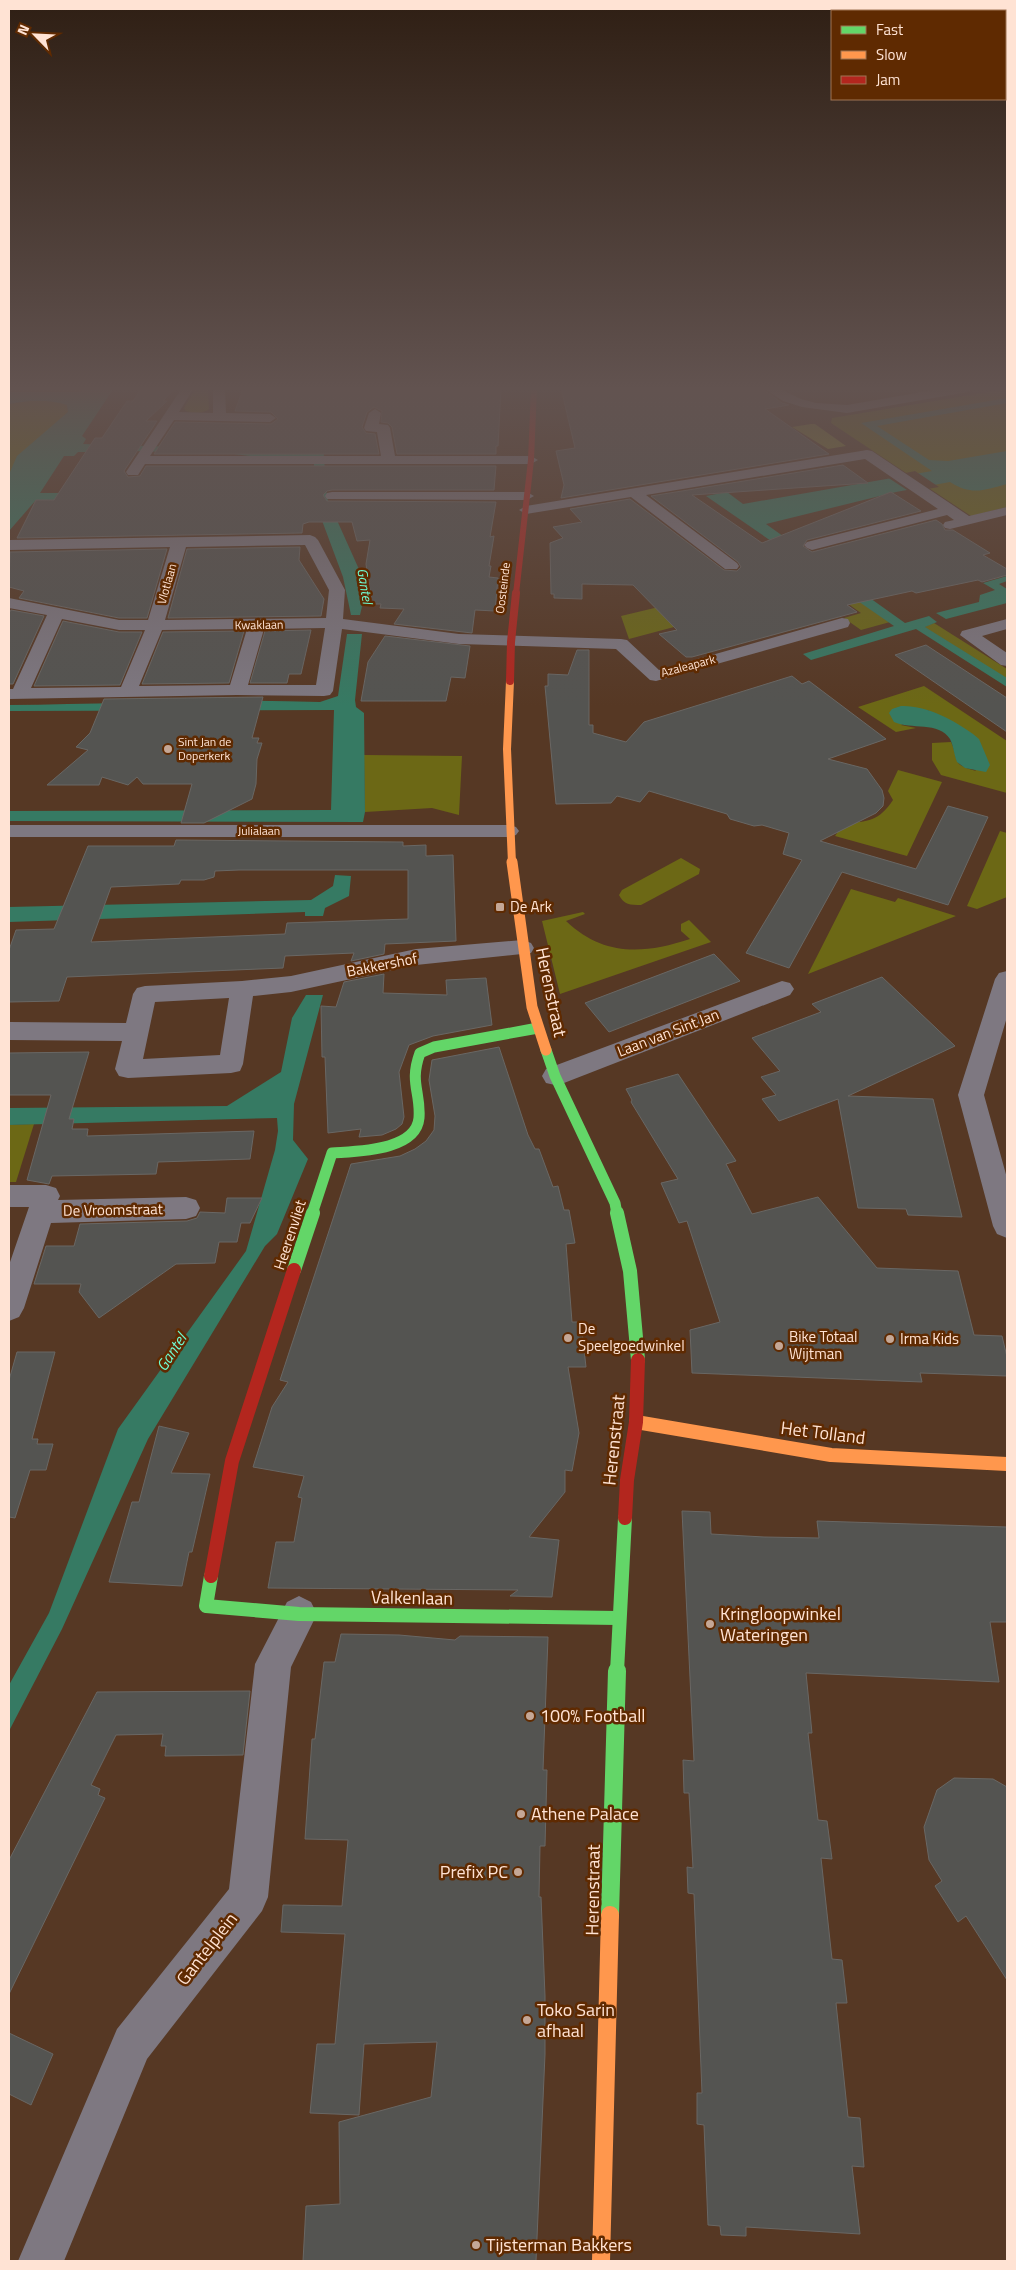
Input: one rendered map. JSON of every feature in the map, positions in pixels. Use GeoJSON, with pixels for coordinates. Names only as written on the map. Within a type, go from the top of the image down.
{"type":"FeatureCollection","features":[{"type":"Feature","properties":{"kind":"street","name":"Oosteinde"},"geometry":{"type":"LineString","coordinates":[[511,642],[527,494]]}},
{"type":"Feature","properties":{"kind":"street"},"geometry":{"type":"LineString","coordinates":[[332,496],[526,503],[626,494]]}},
{"type":"Feature","properties":{"kind":"street"},"geometry":{"type":"LineString","coordinates":[[637,494],[731,566]]}},
{"type":"Feature","properties":{"kind":"street"},"geometry":{"type":"LineString","coordinates":[[927,494],[966,521]]}},
{"type":"Feature","properties":{"kind":"street"},"geometry":{"type":"LineString","coordinates":[[812,545],[950,510]]}},
{"type":"Feature","properties":{"kind":"street"},"geometry":{"type":"LineString","coordinates":[[940,528],[1007,511]]}},
{"type":"Feature","properties":{"kind":"street"},"geometry":{"type":"LineString","coordinates":[[9,545],[310,540],[337,590],[324,691],[128,691],[14,694],[56,613]]}},
{"type":"Feature","properties":{"kind":"street","name":"Vlotlaan"},"geometry":{"type":"LineString","coordinates":[[128,691],[155,626],[179,543]]}},
{"type":"Feature","properties":{"kind":"street","name":"Kwaklaan"},"geometry":{"type":"LineString","coordinates":[[9,603],[120,625],[334,623],[459,639],[511,642]]}},
{"type":"Feature","properties":{"kind":"street","name":"Azaleapark"},"geometry":{"type":"LineString","coordinates":[[511,642],[622,644],[656,676],[842,623]]}},
{"type":"Feature","properties":{"kind":"street"},"geometry":{"type":"LineString","coordinates":[[1007,624],[968,635],[1007,660]]}},
{"type":"Feature","properties":{"kind":"street"},"geometry":{"type":"LineString","coordinates":[[237,690],[257,625]]}},
{"type":"Feature","properties":{"kind":"street","name":"Herenstraat"},"geometry":{"type":"LineString","coordinates":[[511,642],[507,749],[509,831],[523,948],[538,1028],[555,1076],[615,1203],[630,1271],[638,1361],[636,1422],[627,1480],[618,1618],[601,2261]]}},
{"type":"Feature","properties":{"kind":"street","name":"Julialaan"},"geometry":{"type":"LineString","coordinates":[[9,831],[509,831]]}},
{"type":"Feature","properties":{"kind":"street","name":"Bakkershof"},"geometry":{"type":"LineString","coordinates":[[242,990],[231,1064],[128,1069],[146,994],[242,990],[291,984],[416,957],[523,948]]}},
{"type":"Feature","properties":{"kind":"street"},"geometry":{"type":"LineString","coordinates":[[1007,979],[971,1095],[1007,1226]]}},
{"type":"Feature","properties":{"kind":"street","name":"Laan van Sint Jan"},"geometry":{"type":"LineString","coordinates":[[555,1076],[782,989]]}},
{"type":"Feature","properties":{"kind":"street","name":"Heerenvliet"},"geometry":{"type":"LineString","coordinates":[[206,1606],[232,1461],[332,1153],[388,1147],[400,1144],[414,1133],[419,1122],[412,1070],[420,1053],[434,1047],[538,1028]]}},
{"type":"Feature","properties":{"kind":"street"},"geometry":{"type":"LineString","coordinates":[[9,1031],[136,1032]]}},
{"type":"Feature","properties":{"kind":"street","name":"De Vroomstraat"},"geometry":{"type":"LineString","coordinates":[[9,1196],[46,1196],[9,1308]]}},
{"type":"Feature","properties":{"kind":"street","name":"De Vroomstraat"},"geometry":{"type":"LineString","coordinates":[[41,1212],[186,1208]]}},
{"type":"Feature","properties":{"kind":"street","name":"Het Tolland"},"geometry":{"type":"LineString","coordinates":[[636,1422],[831,1455],[1007,1464]]}},
{"type":"Feature","properties":{"kind":"street","name":"Valkenlaan"},"geometry":{"type":"LineString","coordinates":[[206,1606],[300,1614],[618,1618]]}},
{"type":"Feature","properties":{"kind":"street","name":"Gantelplein"},"geometry":{"type":"LineString","coordinates":[[40,2261],[132,2044],[248,1897],[273,1664],[300,1614]]}},
{"type":"Feature","properties":{"kind":"shaded area"},"geometry":{"type":"Polygon","coordinates":[[[10,494],[327,494],[362,576],[363,602],[360,615],[351,615],[343,577],[314,499],[36,500],[9,531],[10,494]]]}},
{"type":"Feature","properties":{"kind":"shaded area"},"geometry":{"type":"Polygon","coordinates":[[[730,494],[743,504],[801,494],[888,494],[766,524],[905,623],[929,616],[937,622],[925,627],[1007,678],[1007,687],[916,629],[811,660],[803,654],[894,626],[706,496],[730,494]]]}},
{"type":"Feature","properties":{"kind":"shaded area"},"geometry":{"type":"Polygon","coordinates":[[[938,494],[1007,494],[1007,507],[971,516],[938,494]]]}},
{"type":"Feature","properties":{"kind":"shaded area"},"geometry":{"type":"Polygon","coordinates":[[[812,568],[890,622],[861,630],[844,618],[861,613],[826,588],[812,568]]]}},
{"type":"Feature","properties":{"kind":"shaded area"},"geometry":{"type":"Polygon","coordinates":[[[1007,576],[1007,581],[999,584],[1007,589],[1007,603],[946,619],[936,613],[979,602],[980,595],[995,590],[983,583],[1007,576]]]}},
{"type":"Feature","properties":{"kind":"shaded area"},"geometry":{"type":"Polygon","coordinates":[[[667,605],[689,623],[629,639],[621,616],[667,605]]]}},
{"type":"Feature","properties":{"kind":"shaded area"},"geometry":{"type":"Polygon","coordinates":[[[934,623],[1007,669],[1007,679],[924,627],[934,623]]]}},
{"type":"Feature","properties":{"kind":"shaded area"},"geometry":{"type":"Polygon","coordinates":[[[347,634],[362,634],[355,700],[356,707],[364,713],[365,812],[363,822],[9,821],[9,811],[331,810],[334,710],[9,711],[9,705],[203,701],[320,702],[338,696],[347,634]]]}},
{"type":"Feature","properties":{"kind":"shaded area"},"geometry":{"type":"Polygon","coordinates":[[[924,686],[1007,741],[1007,793],[941,775],[932,760],[932,743],[951,742],[959,764],[976,771],[928,710],[901,725],[916,728],[896,732],[858,707],[924,686]]]}},
{"type":"Feature","properties":{"kind":"shaded area"},"geometry":{"type":"Polygon","coordinates":[[[901,706],[920,708],[939,714],[973,734],[979,739],[990,765],[986,772],[965,768],[957,762],[950,739],[945,733],[932,728],[894,722],[889,713],[892,709],[901,706]]]}},
{"type":"Feature","properties":{"kind":"shaded area"},"geometry":{"type":"Polygon","coordinates":[[[364,755],[462,756],[459,815],[432,808],[365,812],[364,755]]]}},
{"type":"Feature","properties":{"kind":"shaded area"},"geometry":{"type":"Polygon","coordinates":[[[898,770],[942,782],[907,856],[835,836],[844,823],[872,819],[888,807],[893,800],[888,791],[898,770]]]}},
{"type":"Feature","properties":{"kind":"shaded area"},"geometry":{"type":"Polygon","coordinates":[[[1000,831],[1007,833],[1007,897],[977,909],[967,906],[1000,831]]]}},
{"type":"Feature","properties":{"kind":"shaded area"},"geometry":{"type":"Polygon","coordinates":[[[681,858],[700,869],[699,874],[641,905],[628,904],[619,895],[622,890],[681,858]]]}},
{"type":"Feature","properties":{"kind":"shaded area"},"geometry":{"type":"Polygon","coordinates":[[[335,875],[351,876],[349,896],[325,908],[323,916],[305,916],[305,912],[9,922],[9,907],[311,900],[333,886],[335,875]]]}},
{"type":"Feature","properties":{"kind":"shaded area"},"geometry":{"type":"Polygon","coordinates":[[[851,889],[895,902],[898,898],[956,916],[808,974],[851,889]]]}},
{"type":"Feature","properties":{"kind":"shaded area"},"geometry":{"type":"Polygon","coordinates":[[[583,912],[585,914],[566,921],[580,933],[610,946],[625,949],[657,948],[690,939],[681,931],[681,924],[689,920],[711,942],[560,994],[542,921],[583,912]]]}},
{"type":"Feature","properties":{"kind":"shaded area"},"geometry":{"type":"Polygon","coordinates":[[[306,995],[323,995],[294,1104],[293,1140],[308,1159],[277,1234],[265,1246],[148,1439],[62,1629],[9,1731],[9,1685],[49,1613],[118,1429],[246,1251],[275,1150],[278,1131],[277,1118],[9,1125],[9,1108],[227,1106],[281,1072],[292,1018],[306,995]]]}},
{"type":"Feature","properties":{"kind":"shaded area"},"geometry":{"type":"Polygon","coordinates":[[[34,1124],[16,1182],[9,1182],[9,1125],[34,1124]]]}},
{"type":"Feature","properties":{"kind":"building"},"geometry":{"type":"Polygon","coordinates":[[[58,494],[324,494],[327,501],[496,502],[490,537],[494,536],[489,566],[491,566],[489,577],[498,578],[495,611],[475,610],[472,633],[394,624],[404,609],[380,608],[381,604],[372,604],[366,564],[370,540],[357,541],[352,522],[309,522],[303,524],[302,533],[17,538],[36,500],[54,500],[58,494]]]}},
{"type":"Feature","properties":{"kind":"building"},"geometry":{"type":"Polygon","coordinates":[[[562,494],[586,494],[561,498],[562,494]]]}},
{"type":"Feature","properties":{"kind":"building"},"geometry":{"type":"Polygon","coordinates":[[[664,494],[708,494],[692,495],[762,543],[886,494],[894,494],[921,511],[807,540],[803,546],[812,552],[936,520],[942,524],[945,530],[953,530],[990,553],[983,555],[1007,569],[1007,575],[982,582],[978,580],[916,593],[912,591],[847,605],[857,612],[692,657],[686,657],[659,634],[677,630],[633,585],[582,584],[582,599],[554,598],[554,594],[551,594],[550,543],[563,538],[553,527],[582,522],[570,509],[630,499],[724,570],[737,571],[741,567],[738,562],[651,496],[664,494]]]}},
{"type":"Feature","properties":{"kind":"building"},"geometry":{"type":"Polygon","coordinates":[[[300,547],[299,560],[324,599],[321,616],[168,618],[187,549],[300,547]]]}},
{"type":"Feature","properties":{"kind":"building"},"geometry":{"type":"Polygon","coordinates":[[[167,549],[147,618],[119,618],[19,598],[24,591],[9,587],[10,552],[167,549]]]}},
{"type":"Feature","properties":{"kind":"building"},"geometry":{"type":"Polygon","coordinates":[[[11,610],[44,616],[13,684],[9,684],[9,613],[11,610]]]}},
{"type":"Feature","properties":{"kind":"building"},"geometry":{"type":"Polygon","coordinates":[[[63,621],[119,632],[142,632],[120,685],[34,686],[63,621]]]}},
{"type":"Feature","properties":{"kind":"building"},"geometry":{"type":"Polygon","coordinates":[[[311,630],[301,674],[289,674],[287,683],[250,683],[265,631],[311,630]]]}},
{"type":"Feature","properties":{"kind":"building"},"geometry":{"type":"Polygon","coordinates":[[[244,631],[229,683],[142,684],[163,632],[244,631]]]}},
{"type":"Feature","properties":{"kind":"building"},"geometry":{"type":"Polygon","coordinates":[[[385,636],[470,646],[465,678],[451,677],[446,701],[361,701],[368,662],[385,636]]]}},
{"type":"Feature","properties":{"kind":"building"},"geometry":{"type":"Polygon","coordinates":[[[926,645],[1007,698],[1007,732],[895,655],[926,645]]]}},
{"type":"Feature","properties":{"kind":"building"},"geometry":{"type":"Polygon","coordinates":[[[577,650],[589,650],[589,725],[593,725],[593,733],[626,742],[644,722],[792,676],[802,684],[809,681],[886,739],[828,759],[867,769],[882,790],[884,798],[883,806],[876,813],[820,841],[916,869],[948,806],[988,817],[948,905],[842,872],[789,968],[746,953],[802,860],[783,854],[789,833],[762,825],[754,826],[730,819],[727,814],[649,791],[640,802],[617,796],[611,803],[556,804],[545,686],[548,686],[548,674],[568,675],[577,650]]]}},
{"type":"Feature","properties":{"kind":"building"},"geometry":{"type":"Polygon","coordinates":[[[263,697],[252,738],[259,738],[257,743],[262,743],[257,759],[256,784],[252,799],[204,823],[181,823],[192,784],[143,784],[137,777],[128,785],[102,777],[99,785],[47,785],[88,750],[76,747],[90,733],[104,699],[263,697]]]}},
{"type":"Feature","properties":{"kind":"building"},"geometry":{"type":"Polygon","coordinates":[[[176,840],[403,842],[403,846],[426,845],[426,856],[453,855],[456,941],[385,944],[384,954],[351,961],[354,953],[285,956],[283,968],[67,977],[59,1001],[9,1002],[9,950],[16,930],[54,929],[88,846],[174,846],[176,840]],[[408,870],[215,871],[214,877],[204,880],[181,880],[179,884],[111,887],[91,942],[285,934],[287,923],[408,919],[408,870]]]}},
{"type":"Feature","properties":{"kind":"building"},"geometry":{"type":"Polygon","coordinates":[[[714,954],[740,981],[609,1032],[585,1003],[714,954]]]}},
{"type":"Feature","properties":{"kind":"building"},"geometry":{"type":"Polygon","coordinates":[[[384,974],[383,993],[447,995],[446,980],[486,978],[492,1025],[433,1036],[409,1045],[399,1072],[404,1117],[402,1124],[396,1129],[382,1135],[359,1137],[361,1129],[328,1133],[325,1057],[322,1057],[321,1006],[336,1007],[344,982],[384,974]]]}},
{"type":"Feature","properties":{"kind":"building"},"geometry":{"type":"Polygon","coordinates":[[[882,977],[955,1046],[848,1096],[933,1099],[962,1217],[908,1215],[906,1209],[858,1208],[838,1099],[779,1121],[762,1099],[776,1095],[761,1077],[780,1071],[752,1038],[821,1012],[812,1004],[882,977]]]}},
{"type":"Feature","properties":{"kind":"building"},"geometry":{"type":"Polygon","coordinates":[[[499,1047],[528,1135],[535,1149],[539,1149],[553,1187],[558,1186],[564,1210],[569,1210],[575,1243],[566,1244],[572,1322],[581,1322],[586,1367],[568,1367],[579,1433],[572,1471],[565,1470],[565,1492],[529,1537],[559,1540],[552,1597],[510,1596],[518,1590],[268,1588],[276,1542],[294,1542],[302,1498],[298,1497],[304,1476],[253,1467],[272,1407],[288,1382],[280,1380],[351,1164],[400,1156],[426,1141],[434,1130],[435,1116],[429,1080],[432,1060],[499,1047]]]}},
{"type":"Feature","properties":{"kind":"building"},"geometry":{"type":"Polygon","coordinates":[[[89,1052],[69,1119],[74,1119],[72,1129],[88,1129],[87,1136],[254,1131],[250,1159],[158,1162],[156,1174],[52,1176],[49,1184],[27,1180],[51,1095],[9,1095],[9,1053],[89,1052]]]}},
{"type":"Feature","properties":{"kind":"building"},"geometry":{"type":"Polygon","coordinates":[[[678,1074],[736,1161],[726,1164],[752,1214],[818,1197],[877,1268],[958,1271],[974,1335],[1002,1336],[1007,1357],[1007,1376],[920,1373],[922,1382],[692,1373],[690,1330],[720,1322],[687,1221],[679,1223],[661,1183],[678,1179],[631,1102],[632,1100],[626,1089],[678,1074]]]}},
{"type":"Feature","properties":{"kind":"building"},"geometry":{"type":"Polygon","coordinates":[[[227,1198],[262,1198],[250,1223],[241,1223],[237,1242],[219,1242],[215,1263],[176,1264],[99,1318],[79,1292],[81,1284],[34,1284],[46,1246],[74,1246],[80,1224],[187,1221],[197,1218],[200,1212],[225,1213],[227,1198]]]}},
{"type":"Feature","properties":{"kind":"building"},"geometry":{"type":"Polygon","coordinates":[[[17,1352],[55,1352],[32,1439],[38,1439],[37,1444],[53,1444],[46,1470],[30,1470],[15,1518],[9,1517],[9,1380],[17,1352]]]}},
{"type":"Feature","properties":{"kind":"building"},"geometry":{"type":"Polygon","coordinates":[[[159,1426],[189,1433],[171,1473],[210,1474],[182,1586],[109,1582],[132,1502],[139,1502],[159,1426]]]}},
{"type":"Feature","properties":{"kind":"building"},"geometry":{"type":"Polygon","coordinates":[[[682,1511],[710,1512],[711,1534],[764,1537],[819,1538],[817,1521],[1007,1527],[1007,1622],[990,1622],[999,1682],[806,1673],[812,1733],[808,1733],[818,1820],[827,1821],[832,1859],[821,1858],[832,1959],[842,1960],[847,2003],[836,2003],[848,2117],[860,2118],[864,2167],[852,2166],[860,2234],[746,2227],[746,2236],[721,2235],[720,2226],[708,2225],[704,2125],[697,2124],[697,2093],[702,2093],[694,1894],[688,1893],[687,1867],[693,1868],[689,1793],[684,1793],[683,1760],[694,1761],[682,1511]]]}},
{"type":"Feature","properties":{"kind":"building"},"geometry":{"type":"Polygon","coordinates":[[[341,1634],[399,1635],[455,1640],[460,1636],[548,1637],[543,1770],[547,1770],[545,1846],[540,1846],[539,1897],[541,1897],[545,1996],[545,2054],[536,2261],[303,2261],[306,2206],[340,2204],[339,2122],[431,2097],[437,2042],[364,2044],[359,2115],[310,2113],[317,2044],[335,2044],[345,1934],[281,1932],[283,1905],[342,1906],[348,1840],[305,1839],[312,1739],[315,1739],[324,1662],[335,1662],[341,1634]]]}},
{"type":"Feature","properties":{"kind":"building"},"geometry":{"type":"Polygon","coordinates":[[[250,1691],[243,1755],[165,1756],[166,1746],[161,1746],[163,1734],[116,1735],[91,1785],[100,1789],[98,1795],[105,1798],[9,1994],[9,1860],[97,1692],[250,1691]]]}},
{"type":"Feature","properties":{"kind":"building"},"geometry":{"type":"Polygon","coordinates":[[[954,1778],[993,1779],[1007,1787],[1007,1980],[966,1916],[958,1922],[935,1886],[942,1881],[929,1860],[924,1827],[937,1790],[954,1778]]]}},
{"type":"Feature","properties":{"kind":"building"},"geometry":{"type":"Polygon","coordinates":[[[9,2033],[53,2054],[31,2105],[9,2094],[9,2033]]]}},
{"type":"Feature","properties":{"kind":"traffic: fast"},"geometry":{"type":"LineString","coordinates":[[294,1270],[332,1153],[384,1147],[409,1137],[416,1129],[419,1118],[414,1079],[416,1063],[420,1053],[434,1047],[538,1028]]}},
{"type":"Feature","properties":{"kind":"traffic: fast"},"geometry":{"type":"LineString","coordinates":[[546,1050],[555,1076],[615,1203],[630,1271],[638,1360]]}},
{"type":"Feature","properties":{"kind":"traffic: fast"},"geometry":{"type":"LineString","coordinates":[[610,1915],[618,1618],[625,1518]]}},
{"type":"Feature","properties":{"kind":"traffic: fast"},"geometry":{"type":"LineString","coordinates":[[211,1576],[206,1606],[299,1614],[618,1618]]}},
{"type":"Feature","properties":{"kind":"traffic: slow"},"geometry":{"type":"LineString","coordinates":[[510,681],[507,749],[512,867],[532,1007],[546,1050]]}},
{"type":"Feature","properties":{"kind":"traffic: slow"},"geometry":{"type":"LineString","coordinates":[[636,1422],[831,1455],[1007,1464]]}},
{"type":"Feature","properties":{"kind":"traffic: slow"},"geometry":{"type":"LineString","coordinates":[[601,2261],[610,1915]]}},
{"type":"Feature","properties":{"kind":"traffic: jam"},"geometry":{"type":"LineString","coordinates":[[510,681],[511,642],[527,494]]}},
{"type":"Feature","properties":{"kind":"traffic: jam"},"geometry":{"type":"LineString","coordinates":[[211,1576],[232,1461],[294,1270]]}},
{"type":"Feature","properties":{"kind":"traffic: jam"},"geometry":{"type":"LineString","coordinates":[[625,1518],[627,1480],[636,1422],[638,1360]]}},
{"type":"Feature","properties":{"kind":"place","name":"Sint Jan de Doperkerk"},"geometry":{"type":"Point","coordinates":[168,749]}},
{"type":"Feature","properties":{"kind":"place","name":"De Ark"},"geometry":{"type":"Point","coordinates":[500,907]}},
{"type":"Feature","properties":{"kind":"place","name":"De Speelgoedwinkel"},"geometry":{"type":"Point","coordinates":[568,1338]}},
{"type":"Feature","properties":{"kind":"place","name":"Irma Kids"},"geometry":{"type":"Point","coordinates":[890,1339]}},
{"type":"Feature","properties":{"kind":"place","name":"Bike Totaal Wijtman"},"geometry":{"type":"Point","coordinates":[779,1346]}},
{"type":"Feature","properties":{"kind":"place","name":"Kringloopwinkel Wateringen"},"geometry":{"type":"Point","coordinates":[710,1624]}},
{"type":"Feature","properties":{"kind":"place","name":"100% Football"},"geometry":{"type":"Point","coordinates":[530,1716]}},
{"type":"Feature","properties":{"kind":"place","name":"Athene Palace"},"geometry":{"type":"Point","coordinates":[521,1814]}},
{"type":"Feature","properties":{"kind":"place","name":"Prefix PC"},"geometry":{"type":"Point","coordinates":[518,1872]}},
{"type":"Feature","properties":{"kind":"place","name":"Toko Sarin afhaal"},"geometry":{"type":"Point","coordinates":[527,2020]}},
{"type":"Feature","properties":{"kind":"place","name":"Tijsterman Bakkers"},"geometry":{"type":"Point","coordinates":[476,2245]}},
{"type":"Feature","properties":{"kind":"water label","name":"Gantel"},"geometry":{"type":"Point","coordinates":[365,586]}},
{"type":"Feature","properties":{"kind":"water label","name":"Gantel"},"geometry":{"type":"Point","coordinates":[171,1352]}}]}
